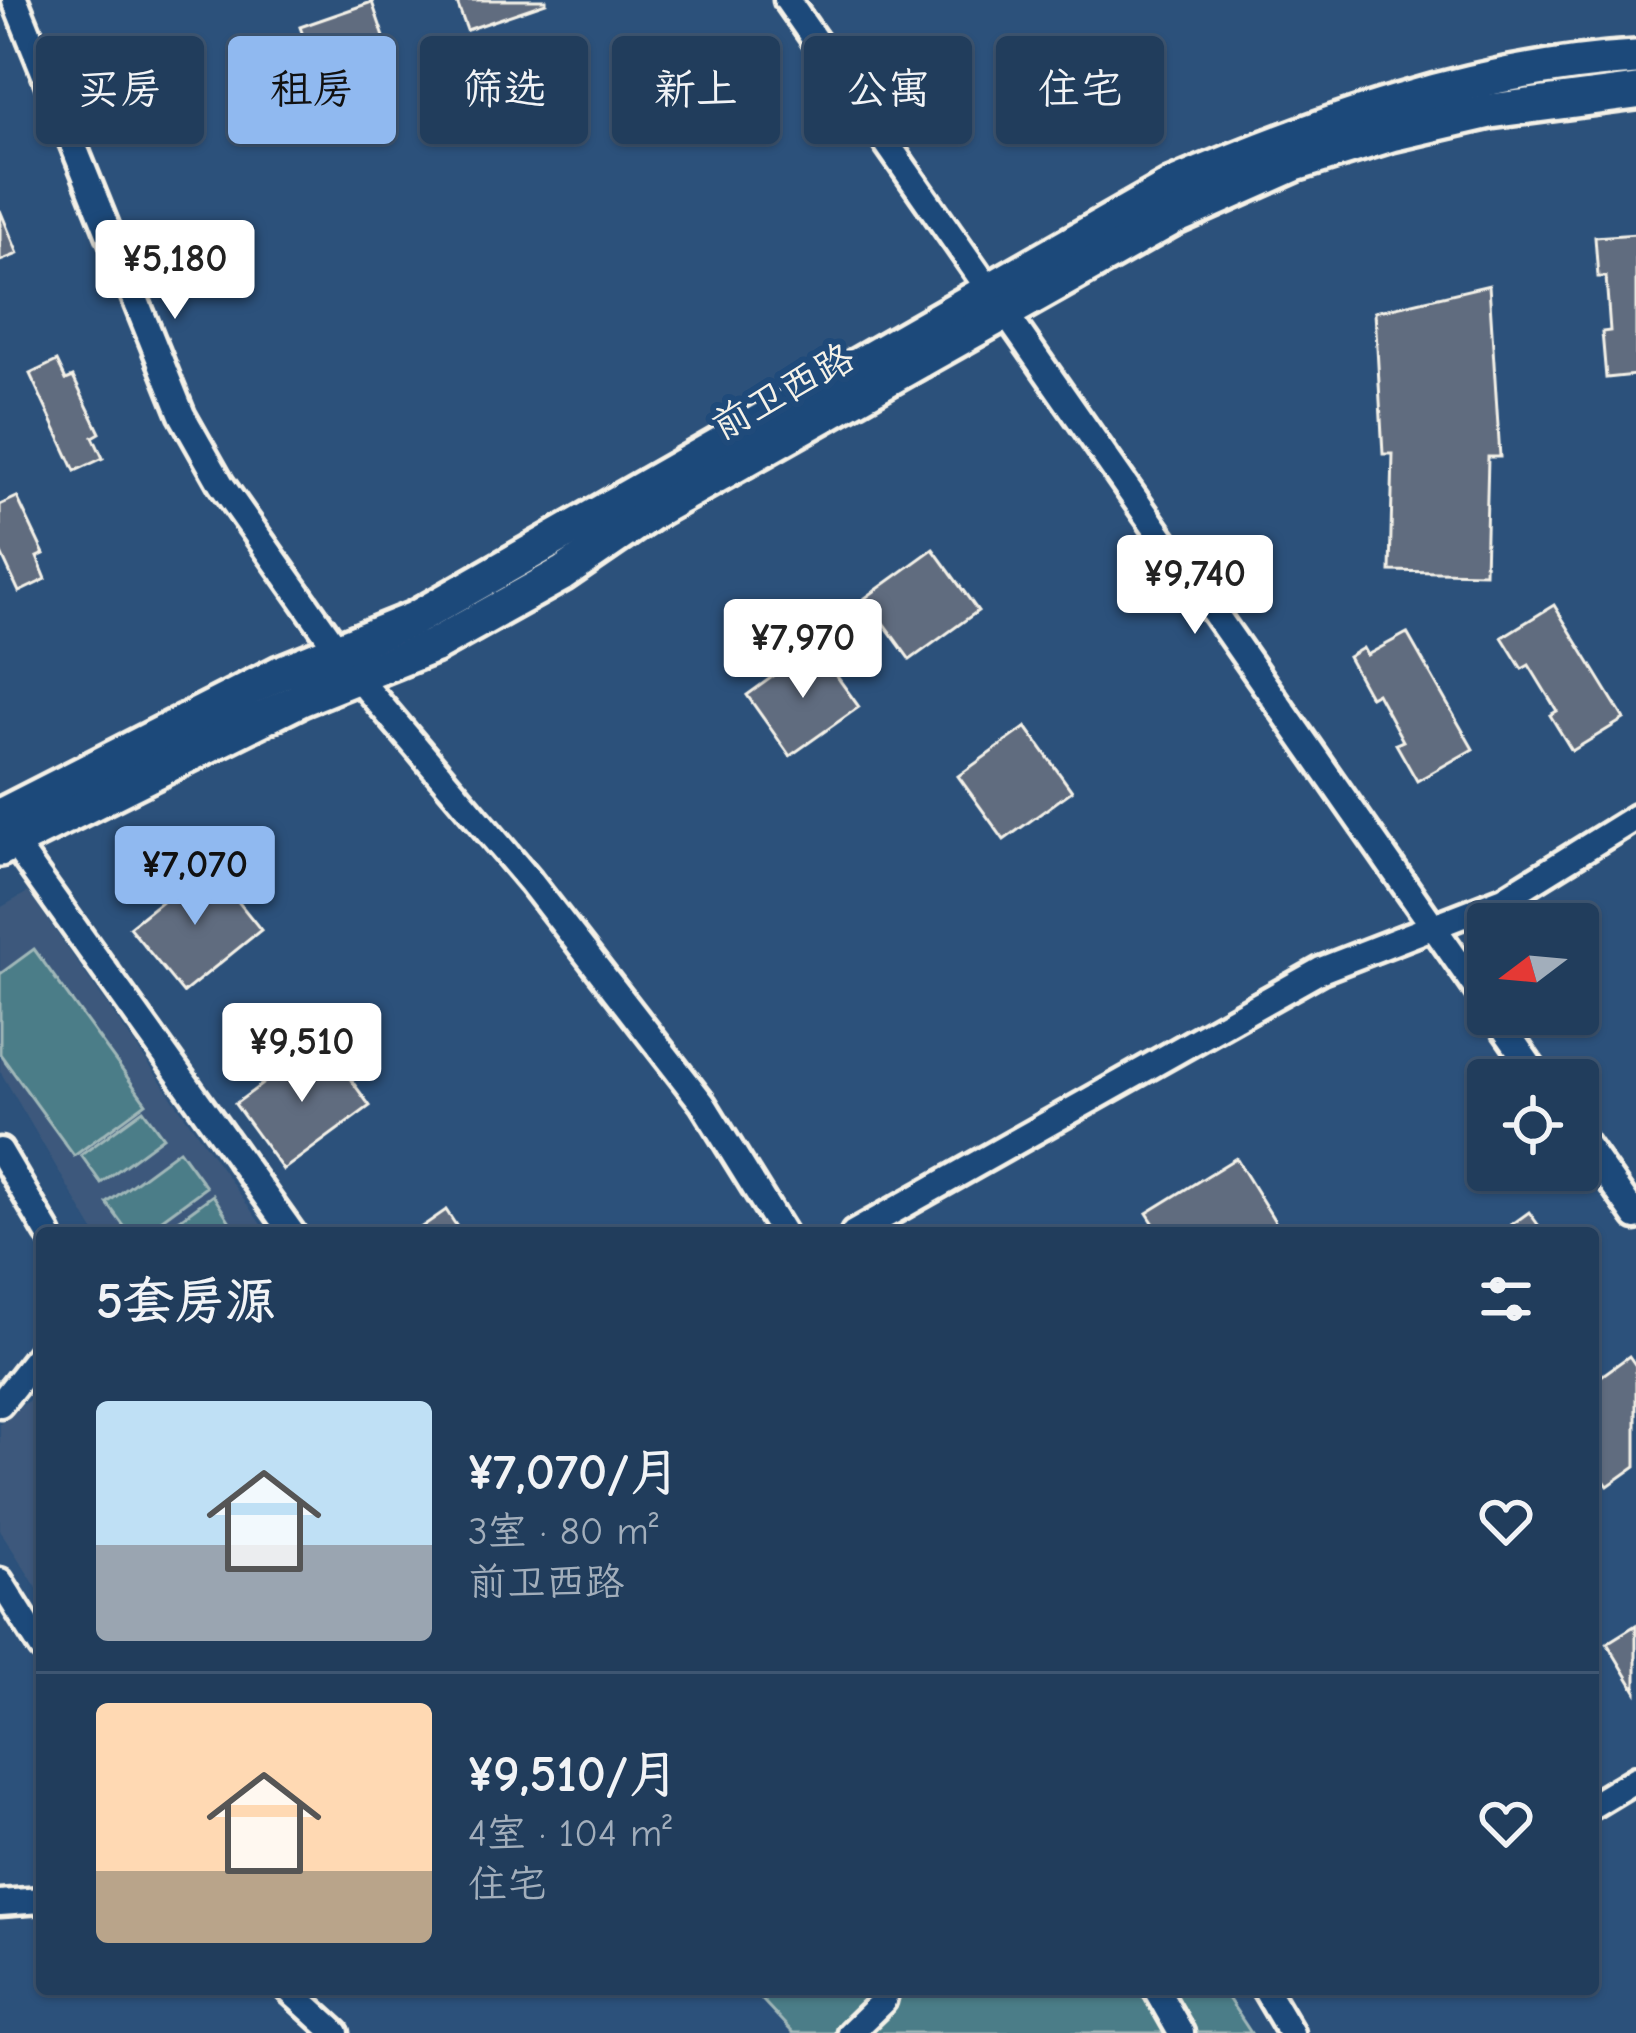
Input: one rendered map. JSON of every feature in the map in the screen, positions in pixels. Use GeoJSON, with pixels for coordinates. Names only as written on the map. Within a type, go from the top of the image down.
{"type":"FeatureCollection","features":[{"type":"Feature","properties":{"kind":"main road","name":"前卫西路"},"geometry":{"type":"LineString","coordinates":[[4,836],[346,663],[433,646],[562,574],[654,511],[998,302],[1172,186],[1274,143],[1462,83],[1636,58]]}},
{"type":"Feature","properties":{"kind":"main road","name":"前卫西路"},"geometry":{"type":"LineString","coordinates":[[998,302],[1295,164],[1490,111],[1636,92]]}},
{"type":"Feature","properties":{"kind":"street"},"geometry":{"type":"LineString","coordinates":[[15,0],[182,416],[221,484],[346,663],[530,880],[703,1104],[779,1227]]}},
{"type":"Feature","properties":{"kind":"street"},"geometry":{"type":"LineString","coordinates":[[788,0],[1467,976]]}},
{"type":"Feature","properties":{"kind":"street"},"geometry":{"type":"LineString","coordinates":[[865,1227],[1321,970],[1504,899],[1636,818]]}},
{"type":"Feature","properties":{"kind":"street"},"geometry":{"type":"LineString","coordinates":[[4,836],[288,1227]]}},
{"type":"Feature","properties":{"kind":"street"},"geometry":{"type":"LineString","coordinates":[[0,1151],[44,1227]]}},
{"type":"Feature","properties":{"kind":"street"},"geometry":{"type":"LineString","coordinates":[[1599,1164],[1636,1217]]}},
{"type":"Feature","properties":{"kind":"street"},"geometry":{"type":"LineString","coordinates":[[0,1404],[36,1359]]}},
{"type":"Feature","properties":{"kind":"street"},"geometry":{"type":"LineString","coordinates":[[0,1581],[36,1638]]}},
{"type":"Feature","properties":{"kind":"street"},"geometry":{"type":"LineString","coordinates":[[1599,1801],[1636,1779]]}},
{"type":"Feature","properties":{"kind":"street"},"geometry":{"type":"LineString","coordinates":[[0,1903],[36,1900]]}},
{"type":"Feature","properties":{"kind":"street"},"geometry":{"type":"LineString","coordinates":[[295,1995],[336,2033]]}},
{"type":"Feature","properties":{"kind":"street"},"geometry":{"type":"LineString","coordinates":[[850,2033],[884,1995]]}},
{"type":"Feature","properties":{"kind":"street"},"geometry":{"type":"LineString","coordinates":[[1159,1995],[1181,2033]]}},
{"type":"Feature","properties":{"kind":"street"},"geometry":{"type":"LineString","coordinates":[[1276,1995],[1291,2033]]}},
{"type":"Feature","properties":{"kind":"shaded area"},"geometry":{"type":"Polygon","coordinates":[[[28,892],[263,1227],[91,1227],[0,1071],[0,908],[28,892]]]}},
{"type":"Feature","properties":{"kind":"shaded area"},"geometry":{"type":"Polygon","coordinates":[[[36,1394],[36,1587],[0,1530],[0,1424],[36,1394]]]}},
{"type":"Feature","properties":{"kind":"green space"},"geometry":{"type":"Polygon","coordinates":[[[34,949],[146,1103],[74,1156],[0,1054],[0,974],[34,949]]]}},
{"type":"Feature","properties":{"kind":"green space"},"geometry":{"type":"Polygon","coordinates":[[[143,1110],[163,1137],[101,1183],[81,1155],[143,1110]]]}},
{"type":"Feature","properties":{"kind":"green space"},"geometry":{"type":"Polygon","coordinates":[[[179,1150],[206,1187],[151,1227],[125,1227],[107,1203],[179,1150]]]}},
{"type":"Feature","properties":{"kind":"green space"},"geometry":{"type":"Polygon","coordinates":[[[213,1195],[233,1227],[169,1227],[213,1195]]]}},
{"type":"Feature","properties":{"kind":"green space"},"geometry":{"type":"Polygon","coordinates":[[[758,1995],[1226,1995],[1251,2033],[793,2033],[758,1995]]]}},
{"type":"Feature","properties":{"kind":"building"},"geometry":{"type":"Polygon","coordinates":[[[456,0],[546,0],[546,3],[467,30],[456,0]]]}},
{"type":"Feature","properties":{"kind":"building"},"geometry":{"type":"Polygon","coordinates":[[[372,2],[384,36],[303,36],[300,27],[372,2]]]}},
{"type":"Feature","properties":{"kind":"building"},"geometry":{"type":"Polygon","coordinates":[[[0,210],[18,254],[0,261],[0,210]]]}},
{"type":"Feature","properties":{"kind":"building"},"geometry":{"type":"Polygon","coordinates":[[[1636,234],[1636,375],[1606,378],[1602,332],[1610,331],[1606,277],[1598,277],[1595,237],[1636,234]]]}},
{"type":"Feature","properties":{"kind":"building"},"geometry":{"type":"Polygon","coordinates":[[[1489,285],[1500,457],[1488,457],[1485,573],[1390,571],[1393,454],[1383,454],[1375,312],[1489,285]]]}},
{"type":"Feature","properties":{"kind":"building"},"geometry":{"type":"Polygon","coordinates":[[[57,361],[66,380],[73,377],[100,433],[93,437],[103,458],[75,471],[30,374],[57,361]]]}},
{"type":"Feature","properties":{"kind":"building"},"geometry":{"type":"Polygon","coordinates":[[[17,497],[44,554],[37,557],[46,579],[19,592],[0,551],[0,505],[17,497]]]}},
{"type":"Feature","properties":{"kind":"building"},"geometry":{"type":"Polygon","coordinates":[[[933,549],[978,611],[910,660],[865,598],[933,549]]]}},
{"type":"Feature","properties":{"kind":"building"},"geometry":{"type":"Polygon","coordinates":[[[1554,605],[1624,719],[1572,751],[1550,715],[1557,711],[1529,665],[1522,669],[1502,637],[1554,605]]]}},
{"type":"Feature","properties":{"kind":"building"},"geometry":{"type":"Polygon","coordinates":[[[1407,633],[1473,749],[1417,781],[1396,744],[1403,741],[1377,693],[1370,697],[1348,657],[1363,648],[1367,655],[1407,633]]]}},
{"type":"Feature","properties":{"kind":"building"},"geometry":{"type":"Polygon","coordinates":[[[815,646],[859,707],[790,756],[747,695],[815,646]]]}},
{"type":"Feature","properties":{"kind":"building"},"geometry":{"type":"Polygon","coordinates":[[[1026,727],[1072,791],[1004,840],[958,776],[1026,727]]]}},
{"type":"Feature","properties":{"kind":"building"},"geometry":{"type":"Polygon","coordinates":[[[208,864],[261,930],[183,993],[129,927],[208,864]]]}},
{"type":"Feature","properties":{"kind":"building"},"geometry":{"type":"Polygon","coordinates":[[[322,1040],[370,1106],[283,1170],[235,1104],[322,1040]]]}},
{"type":"Feature","properties":{"kind":"building"},"geometry":{"type":"Polygon","coordinates":[[[1236,1158],[1278,1227],[1156,1227],[1147,1213],[1236,1158]]]}},
{"type":"Feature","properties":{"kind":"building"},"geometry":{"type":"Polygon","coordinates":[[[446,1210],[457,1227],[422,1227],[446,1210]]]}},
{"type":"Feature","properties":{"kind":"building"},"geometry":{"type":"Polygon","coordinates":[[[1529,1212],[1540,1227],[1508,1227],[1529,1212]]]}},
{"type":"Feature","properties":{"kind":"building"},"geometry":{"type":"Polygon","coordinates":[[[1629,1356],[1636,1366],[1636,1466],[1608,1486],[1599,1473],[1599,1378],[1629,1356]]]}},
{"type":"Feature","properties":{"kind":"building"},"geometry":{"type":"Polygon","coordinates":[[[1636,1625],[1636,1691],[1607,1643],[1636,1625]]]}}]}
